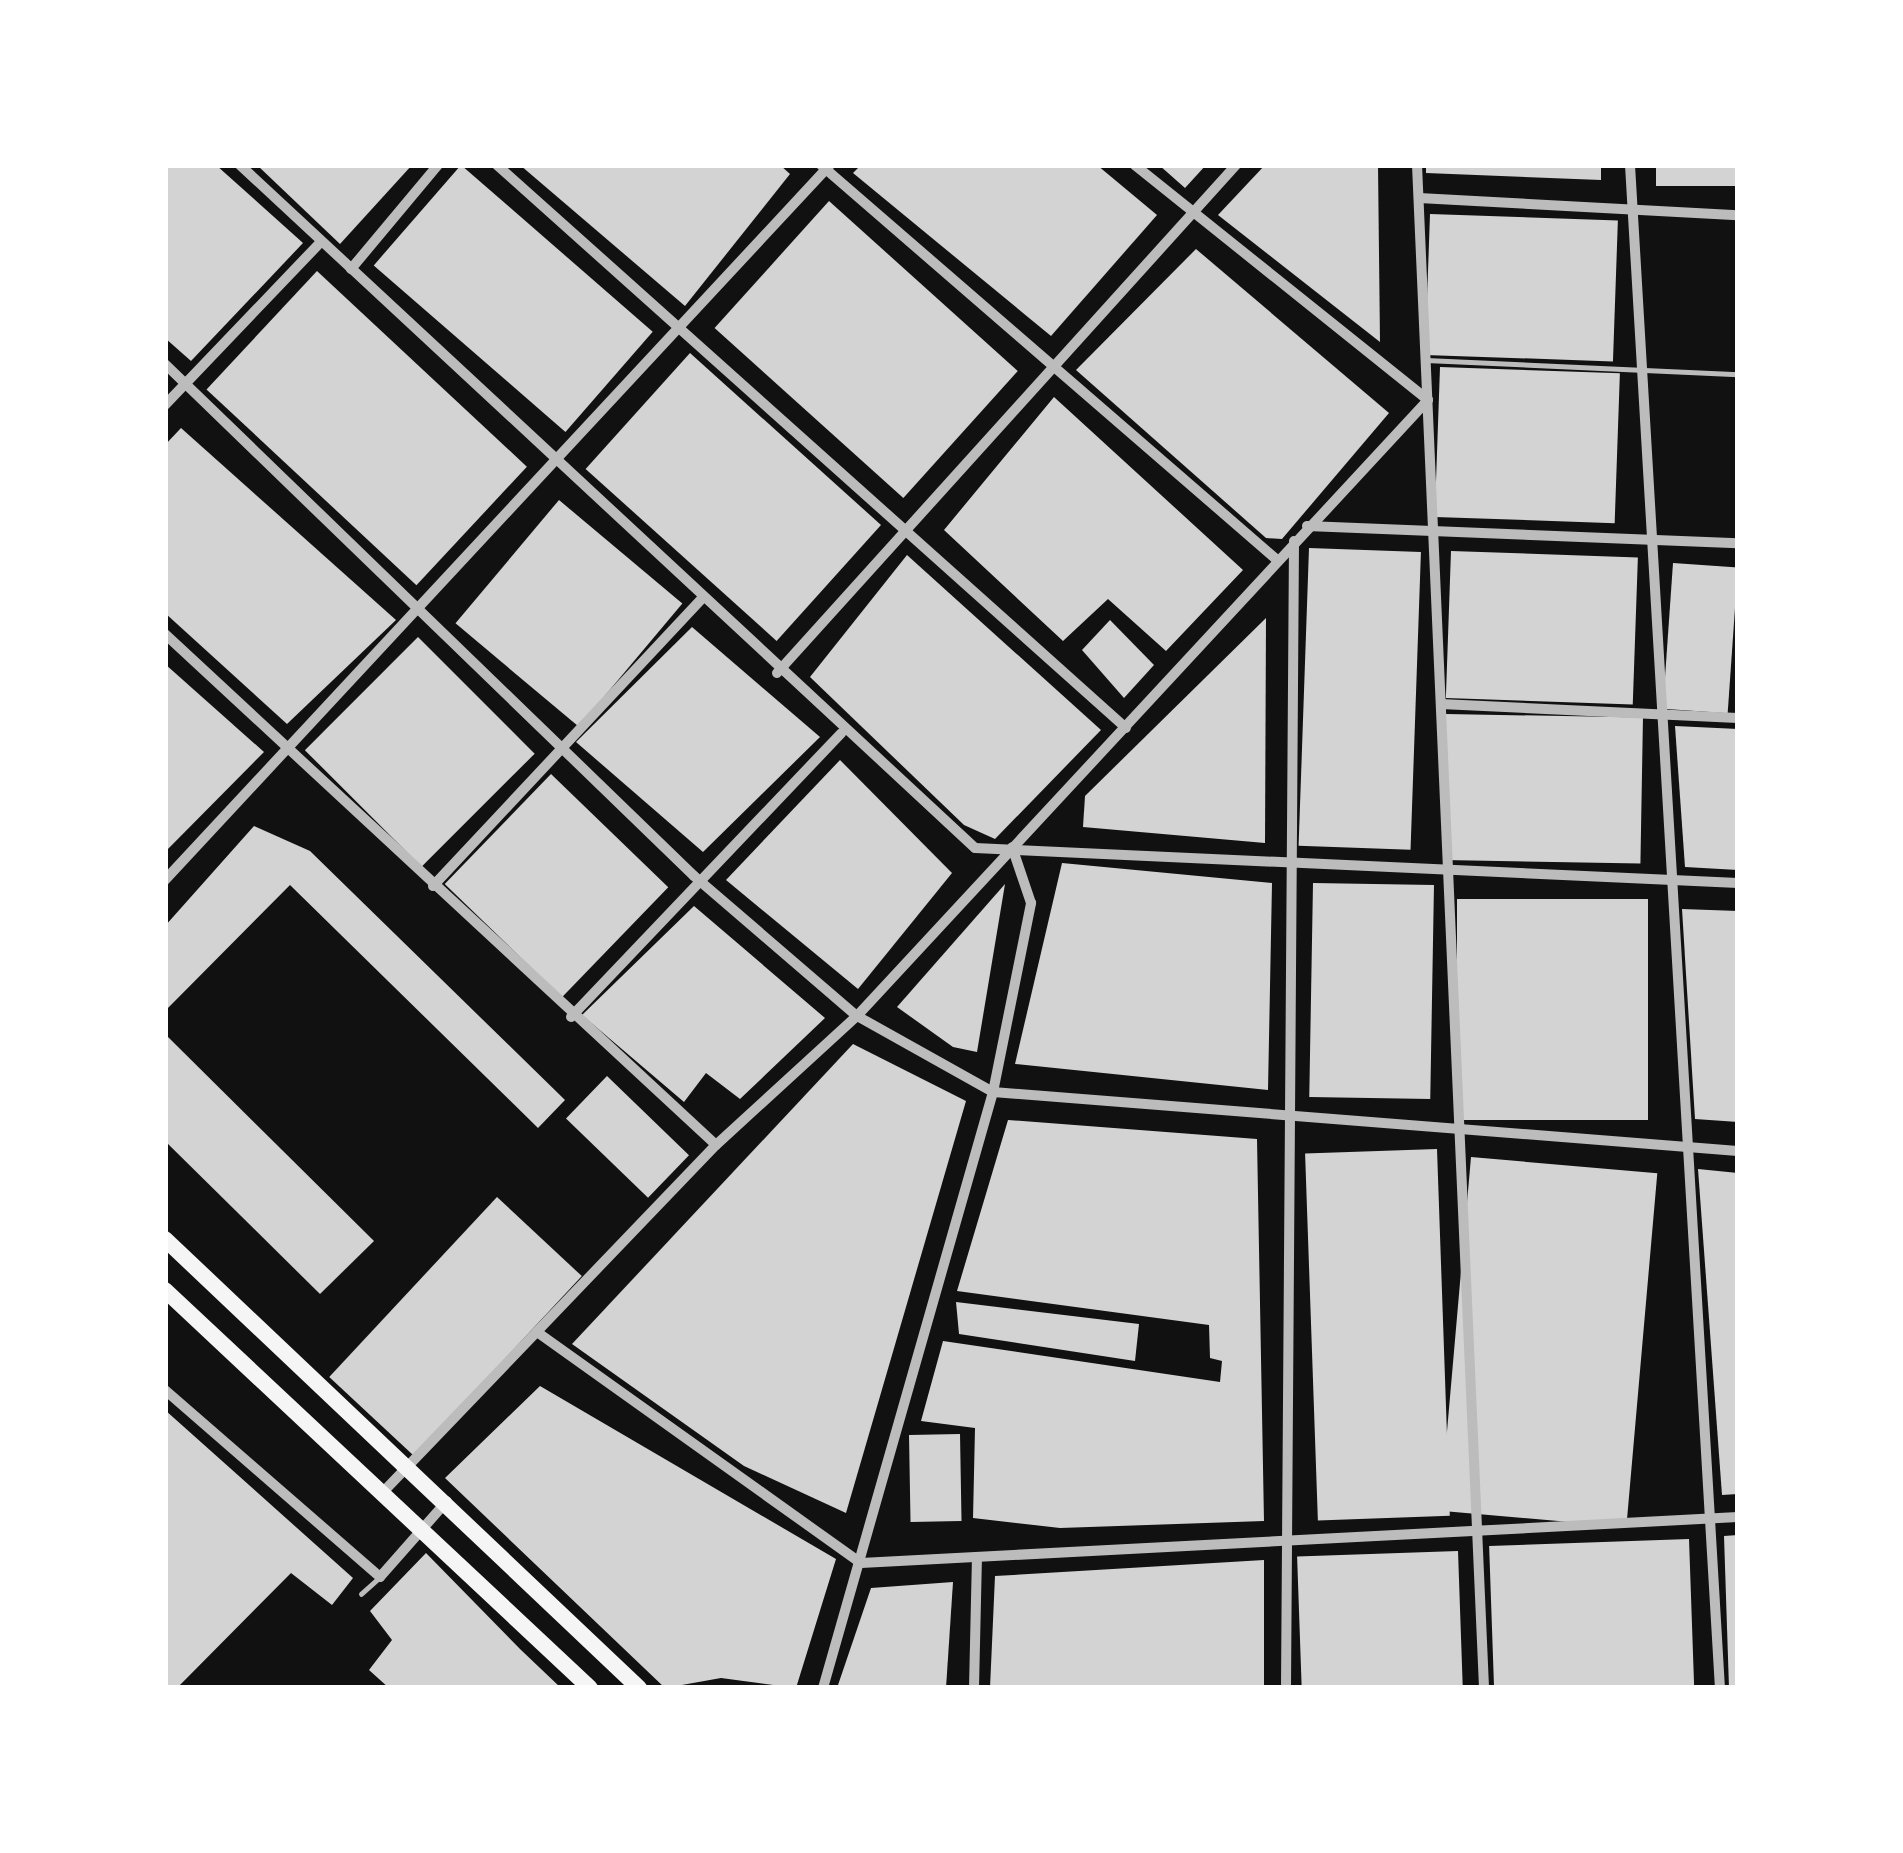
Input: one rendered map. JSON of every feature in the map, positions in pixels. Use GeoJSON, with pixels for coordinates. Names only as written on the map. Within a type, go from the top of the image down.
{"type":"FeatureCollection","features":[{"type":"Feature","properties":{"kind":"main road"},"geometry":{"type":"LineString","coordinates":[[165,1239],[448,1501],[639,1688]]}},
{"type":"Feature","properties":{"kind":"main road"},"geometry":{"type":"LineString","coordinates":[[165,1290],[425,1525],[590,1688]]}},
{"type":"Feature","properties":{"kind":"street"},"geometry":{"type":"LineString","coordinates":[[240,165],[961,841],[1296,869],[1738,883]]}},
{"type":"Feature","properties":{"kind":"street"},"geometry":{"type":"LineString","coordinates":[[351,269],[438,165]]}},
{"type":"Feature","properties":{"kind":"street"},"geometry":{"type":"LineString","coordinates":[[497,165],[686,325],[911,526],[1126,728]]}},
{"type":"Feature","properties":{"kind":"street"},"geometry":{"type":"LineString","coordinates":[[1135,165],[1428,400]]}},
{"type":"Feature","properties":{"kind":"street"},"geometry":{"type":"LineString","coordinates":[[777,673],[1236,165]]}},
{"type":"Feature","properties":{"kind":"street"},"geometry":{"type":"LineString","coordinates":[[1417,165],[1484,1688]]}},
{"type":"Feature","properties":{"kind":"street"},"geometry":{"type":"LineString","coordinates":[[1630,165],[1664,715],[1684,1148],[1715,1518],[1720,1688]]}},
{"type":"Feature","properties":{"kind":"street"},"geometry":{"type":"LineString","coordinates":[[165,880],[560,467],[826,166],[1276,559]]}},
{"type":"Feature","properties":{"kind":"street"},"geometry":{"type":"LineString","coordinates":[[1419,198],[1738,215]]}},
{"type":"Feature","properties":{"kind":"street"},"geometry":{"type":"LineString","coordinates":[[165,405],[321,242]]}},
{"type":"Feature","properties":{"kind":"street"},"geometry":{"type":"LineString","coordinates":[[165,364],[694,876],[856,1016],[993,1092],[1294,1121],[1738,1151]]}},
{"type":"Feature","properties":{"kind":"street"},"geometry":{"type":"LineString","coordinates":[[385,1490],[716,1144],[856,1016],[1428,400]]}},
{"type":"Feature","properties":{"kind":"street"},"geometry":{"type":"LineString","coordinates":[[1307,526],[1738,543]]}},
{"type":"Feature","properties":{"kind":"street"},"geometry":{"type":"LineString","coordinates":[[1286,1688],[1296,869],[1294,541]]}},
{"type":"Feature","properties":{"kind":"street"},"geometry":{"type":"LineString","coordinates":[[434,886],[558,746],[701,600]]}},
{"type":"Feature","properties":{"kind":"street"},"geometry":{"type":"LineString","coordinates":[[165,634],[571,1017],[716,1144]]}},
{"type":"Feature","properties":{"kind":"street"},"geometry":{"type":"LineString","coordinates":[[1441,704],[1738,718]]}},
{"type":"Feature","properties":{"kind":"street"},"geometry":{"type":"LineString","coordinates":[[571,1017],[694,876],[841,733]]}},
{"type":"Feature","properties":{"kind":"street"},"geometry":{"type":"LineString","coordinates":[[824,1688],[993,1092],[1031,903],[1012,848]]}},
{"type":"Feature","properties":{"kind":"street"},"geometry":{"type":"LineString","coordinates":[[537,1331],[861,1563],[1738,1517]]}},
{"type":"Feature","properties":{"kind":"street"},"geometry":{"type":"LineString","coordinates":[[165,1390],[380,1577],[448,1501]]}},
{"type":"Feature","properties":{"kind":"street"},"geometry":{"type":"LineString","coordinates":[[974,1688],[977,1557]]}},
{"type":"Feature","properties":{"kind":"lane"},"geometry":{"type":"LineString","coordinates":[[1426,360],[1738,374]]}},
{"type":"Feature","properties":{"kind":"lane"},"geometry":{"type":"LineString","coordinates":[[361,1594],[380,1577]]}},
{"type":"Feature","properties":{"kind":"building"},"geometry":{"type":"Polygon","coordinates":[[[165,165],[216,165],[303,243],[191,361],[165,338],[165,165]]]}},
{"type":"Feature","properties":{"kind":"building"},"geometry":{"type":"Polygon","coordinates":[[[257,165],[412,165],[340,244],[257,165]]]}},
{"type":"Feature","properties":{"kind":"building"},"geometry":{"type":"Polygon","coordinates":[[[461,165],[653,332],[565,432],[374,265],[461,165]]]}},
{"type":"Feature","properties":{"kind":"building"},"geometry":{"type":"Polygon","coordinates":[[[520,165],[780,165],[790,174],[685,306],[520,165]]]}},
{"type":"Feature","properties":{"kind":"building"},"geometry":{"type":"Polygon","coordinates":[[[861,165],[1097,165],[1157,215],[1051,336],[853,173],[861,165]]]}},
{"type":"Feature","properties":{"kind":"building"},"geometry":{"type":"Polygon","coordinates":[[[1159,165],[1206,165],[1185,188],[1159,165]]]}},
{"type":"Feature","properties":{"kind":"building"},"geometry":{"type":"Polygon","coordinates":[[[1265,165],[1378,165],[1380,342],[1218,215],[1265,165]]]}},
{"type":"Feature","properties":{"kind":"building"},"geometry":{"type":"Polygon","coordinates":[[[1426,165],[1601,165],[1601,180],[1426,173],[1426,165]]]}},
{"type":"Feature","properties":{"kind":"building"},"geometry":{"type":"Polygon","coordinates":[[[1656,165],[1738,165],[1738,186],[1656,186],[1656,165]]]}},
{"type":"Feature","properties":{"kind":"building"},"geometry":{"type":"Polygon","coordinates":[[[829,201],[1018,371],[903,498],[715,328],[829,201]]]}},
{"type":"Feature","properties":{"kind":"building"},"geometry":{"type":"Polygon","coordinates":[[[1430,214],[1618,221],[1613,361],[1425,355],[1430,214]]]}},
{"type":"Feature","properties":{"kind":"building"},"geometry":{"type":"Polygon","coordinates":[[[1196,249],[1389,413],[1282,539],[1266,538],[1076,370],[1196,249]]]}},
{"type":"Feature","properties":{"kind":"building"},"geometry":{"type":"Polygon","coordinates":[[[317,271],[527,467],[416,585],[207,389],[317,271]]]}},
{"type":"Feature","properties":{"kind":"building"},"geometry":{"type":"Polygon","coordinates":[[[690,353],[881,525],[777,641],[586,469],[690,353]]]}},
{"type":"Feature","properties":{"kind":"building"},"geometry":{"type":"Polygon","coordinates":[[[1440,367],[1620,373],[1615,523],[1435,517],[1440,367]]]}},
{"type":"Feature","properties":{"kind":"building"},"geometry":{"type":"Polygon","coordinates":[[[1054,397],[1243,570],[1166,651],[1108,599],[1063,641],[944,530],[1054,397]]]}},
{"type":"Feature","properties":{"kind":"building"},"geometry":{"type":"Polygon","coordinates":[[[181,428],[396,620],[287,724],[165,613],[165,445],[181,428]]]}},
{"type":"Feature","properties":{"kind":"building"},"geometry":{"type":"Polygon","coordinates":[[[559,500],[682,603],[579,727],[456,623],[559,500]]]}},
{"type":"Feature","properties":{"kind":"building"},"geometry":{"type":"Polygon","coordinates":[[[1309,548],[1421,552],[1411,850],[1299,846],[1309,548]]]}},
{"type":"Feature","properties":{"kind":"building"},"geometry":{"type":"Polygon","coordinates":[[[1451,551],[1638,558],[1633,704],[1446,698],[1451,551]]]}},
{"type":"Feature","properties":{"kind":"building"},"geometry":{"type":"Polygon","coordinates":[[[907,555],[1101,730],[995,839],[964,825],[810,677],[907,555]]]}},
{"type":"Feature","properties":{"kind":"building"},"geometry":{"type":"Polygon","coordinates":[[[1673,563],[1738,568],[1728,713],[1663,709],[1673,563]]]}},
{"type":"Feature","properties":{"kind":"building"},"geometry":{"type":"Polygon","coordinates":[[[1266,618],[1265,843],[1083,827],[1085,796],[1266,618]]]}},
{"type":"Feature","properties":{"kind":"building"},"geometry":{"type":"Polygon","coordinates":[[[1110,620],[1154,665],[1124,698],[1082,650],[1110,620]]]}},
{"type":"Feature","properties":{"kind":"building"},"geometry":{"type":"Polygon","coordinates":[[[692,627],[820,737],[703,852],[576,742],[692,627]]]}},
{"type":"Feature","properties":{"kind":"building"},"geometry":{"type":"Polygon","coordinates":[[[418,637],[535,754],[422,867],[305,750],[418,637]]]}},
{"type":"Feature","properties":{"kind":"building"},"geometry":{"type":"Polygon","coordinates":[[[165,664],[264,752],[165,852],[165,664]]]}},
{"type":"Feature","properties":{"kind":"building"},"geometry":{"type":"Polygon","coordinates":[[[1446,714],[1643,717],[1640,863],[1443,860],[1446,714]]]}},
{"type":"Feature","properties":{"kind":"building"},"geometry":{"type":"Polygon","coordinates":[[[1675,726],[1738,729],[1738,870],[1685,867],[1675,726]]]}},
{"type":"Feature","properties":{"kind":"building"},"geometry":{"type":"Polygon","coordinates":[[[840,760],[952,873],[858,989],[726,880],[840,760]]]}},
{"type":"Feature","properties":{"kind":"building"},"geometry":{"type":"Polygon","coordinates":[[[551,774],[668,887],[562,997],[445,884],[551,774]]]}},
{"type":"Feature","properties":{"kind":"building"},"geometry":{"type":"Polygon","coordinates":[[[254,826],[310,851],[565,1100],[538,1128],[290,885],[165,1011],[165,926],[254,826]]]}},
{"type":"Feature","properties":{"kind":"building"},"geometry":{"type":"Polygon","coordinates":[[[1062,863],[1272,883],[1268,1090],[1015,1064],[1062,863]]]}},
{"type":"Feature","properties":{"kind":"building"},"geometry":{"type":"Polygon","coordinates":[[[1313,883],[1434,885],[1430,1099],[1309,1097],[1313,883]]]}},
{"type":"Feature","properties":{"kind":"building"},"geometry":{"type":"Polygon","coordinates":[[[1005,884],[977,1052],[953,1047],[897,1007],[1005,884]]]}},
{"type":"Feature","properties":{"kind":"building"},"geometry":{"type":"Polygon","coordinates":[[[1457,899],[1648,899],[1648,1120],[1457,1120],[1457,899]]]}},
{"type":"Feature","properties":{"kind":"building"},"geometry":{"type":"Polygon","coordinates":[[[694,906],[825,1018],[740,1099],[706,1073],[684,1102],[582,1015],[694,906]]]}},
{"type":"Feature","properties":{"kind":"building"},"geometry":{"type":"Polygon","coordinates":[[[1682,909],[1738,911],[1738,1122],[1695,1119],[1682,909]]]}},
{"type":"Feature","properties":{"kind":"building"},"geometry":{"type":"Polygon","coordinates":[[[165,1034],[374,1241],[320,1294],[165,1141],[165,1034]]]}},
{"type":"Feature","properties":{"kind":"building"},"geometry":{"type":"Polygon","coordinates":[[[853,1044],[966,1101],[846,1513],[744,1466],[572,1344],[853,1044]]]}},
{"type":"Feature","properties":{"kind":"building"},"geometry":{"type":"Polygon","coordinates":[[[607,1076],[689,1155],[648,1198],[566,1118],[607,1076]]]}},
{"type":"Feature","properties":{"kind":"building"},"geometry":{"type":"Polygon","coordinates":[[[1008,1120],[1257,1139],[1264,1521],[1060,1528],[973,1518],[975,1428],[921,1421],[943,1341],[1220,1382],[1222,1361],[1210,1358],[1209,1325],[957,1291],[1008,1120]]]}},
{"type":"Feature","properties":{"kind":"building"},"geometry":{"type":"Polygon","coordinates":[[[1437,1149],[1450,1516],[1318,1520],[1305,1154],[1437,1149]]]}},
{"type":"Feature","properties":{"kind":"building"},"geometry":{"type":"Polygon","coordinates":[[[1471,1157],[1657,1173],[1626,1527],[1440,1511],[1471,1157]]]}},
{"type":"Feature","properties":{"kind":"building"},"geometry":{"type":"Polygon","coordinates":[[[1698,1169],[1738,1173],[1738,1494],[1722,1495],[1698,1169]]]}},
{"type":"Feature","properties":{"kind":"building"},"geometry":{"type":"Polygon","coordinates":[[[497,1197],[582,1276],[414,1456],[329,1377],[497,1197]]]}},
{"type":"Feature","properties":{"kind":"building"},"geometry":{"type":"Polygon","coordinates":[[[956,1302],[1139,1324],[1135,1361],[959,1334],[956,1302]]]}},
{"type":"Feature","properties":{"kind":"building"},"geometry":{"type":"Polygon","coordinates":[[[540,1386],[836,1559],[796,1688],[721,1678],[665,1688],[445,1478],[540,1386]]]}},
{"type":"Feature","properties":{"kind":"building"},"geometry":{"type":"Polygon","coordinates":[[[165,1410],[353,1578],[332,1605],[291,1573],[177,1688],[165,1688],[165,1410]]]}},
{"type":"Feature","properties":{"kind":"building"},"geometry":{"type":"Polygon","coordinates":[[[960,1434],[962,1521],[911,1522],[909,1435],[960,1434]]]}},
{"type":"Feature","properties":{"kind":"building"},"geometry":{"type":"Polygon","coordinates":[[[1738,1535],[1738,1688],[1729,1688],[1724,1536],[1738,1535]]]}},
{"type":"Feature","properties":{"kind":"building"},"geometry":{"type":"Polygon","coordinates":[[[1689,1539],[1694,1688],[1494,1688],[1489,1546],[1689,1539]]]}},
{"type":"Feature","properties":{"kind":"building"},"geometry":{"type":"Polygon","coordinates":[[[1458,1551],[1463,1688],[1302,1688],[1297,1557],[1458,1551]]]}},
{"type":"Feature","properties":{"kind":"building"},"geometry":{"type":"Polygon","coordinates":[[[426,1553],[561,1688],[389,1688],[369,1670],[392,1640],[370,1611],[426,1553]]]}},
{"type":"Feature","properties":{"kind":"building"},"geometry":{"type":"Polygon","coordinates":[[[1264,1560],[1264,1688],[990,1688],[995,1576],[1264,1560]]]}},
{"type":"Feature","properties":{"kind":"building"},"geometry":{"type":"Polygon","coordinates":[[[953,1582],[946,1688],[837,1688],[871,1588],[953,1582]]]}}]}
